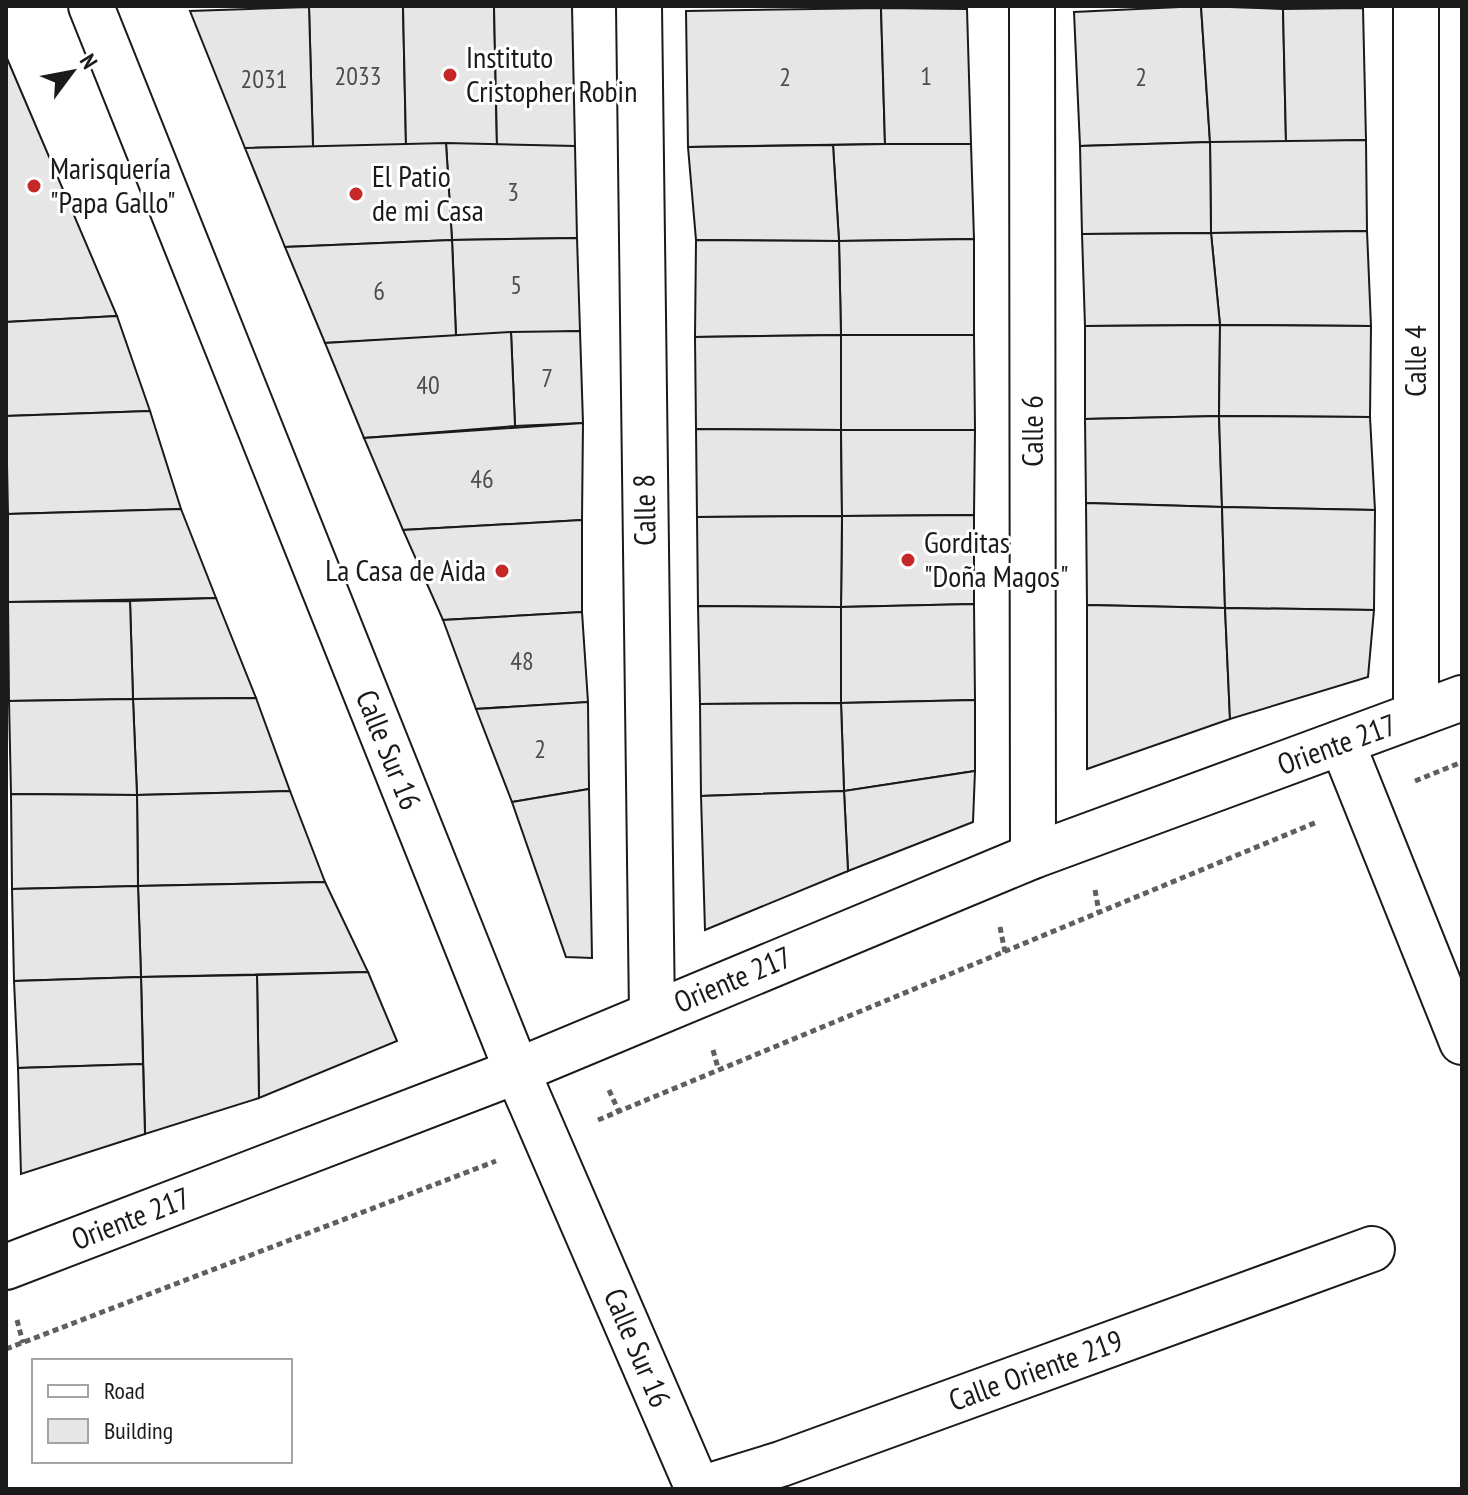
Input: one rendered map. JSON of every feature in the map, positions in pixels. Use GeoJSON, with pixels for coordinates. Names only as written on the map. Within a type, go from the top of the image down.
{"type":"FeatureCollection","features":[{"type":"Feature","properties":{"kind":"street","name":"Calle Sur 16"},"geometry":{"type":"LineString","coordinates":[[91,6],[517,1071],[699,1489]]}},
{"type":"Feature","properties":{"kind":"street","name":"Calle 8"},"geometry":{"type":"LineString","coordinates":[[639,6],[652,1014]]}},
{"type":"Feature","properties":{"kind":"street","name":"Calle 6"},"geometry":{"type":"LineString","coordinates":[[1032,6],[1033,856]]}},
{"type":"Feature","properties":{"kind":"street","name":"Calle 4"},"geometry":{"type":"LineString","coordinates":[[1416,6],[1416,715]]}},
{"type":"Feature","properties":{"kind":"street","name":"Oriente 217"},"geometry":{"type":"LineString","coordinates":[[6,1267],[517,1071],[1033,856],[1462,698]]}},
{"type":"Feature","properties":{"kind":"street"},"geometry":{"type":"LineString","coordinates":[[1342,743],[1462,1042]]}},
{"type":"Feature","properties":{"kind":"street","name":"Calle Oriente 219"},"geometry":{"type":"LineString","coordinates":[[699,1489],[781,1464],[1372,1249]]}},
{"type":"Feature","properties":{"kind":"path"},"geometry":{"type":"LineString","coordinates":[[6,1349],[547,1140],[1462,762]]}},
{"type":"Feature","properties":{"kind":"building"},"geometry":{"type":"Polygon","coordinates":[[[403,6],[406,145],[313,147],[309,7],[403,6]]]}},
{"type":"Feature","properties":{"kind":"building","name":"Instituto Cristopher Robin"},"geometry":{"type":"Polygon","coordinates":[[[403,6],[494,6],[497,146],[406,145],[403,6]]]}},
{"type":"Feature","properties":{"kind":"building"},"geometry":{"type":"Polygon","coordinates":[[[494,6],[572,6],[575,146],[497,146],[494,6]]]}},
{"type":"Feature","properties":{"kind":"building"},"geometry":{"type":"Polygon","coordinates":[[[1201,6],[1210,142],[1080,146],[1074,12],[1201,6]]]}},
{"type":"Feature","properties":{"kind":"building"},"geometry":{"type":"Polygon","coordinates":[[[1201,6],[1283,9],[1286,142],[1210,142],[1201,6]]]}},
{"type":"Feature","properties":{"kind":"building"},"geometry":{"type":"Polygon","coordinates":[[[309,7],[313,147],[245,148],[190,11],[309,7]]]}},
{"type":"Feature","properties":{"kind":"building"},"geometry":{"type":"Polygon","coordinates":[[[881,8],[885,144],[688,147],[686,11],[881,8]]]}},
{"type":"Feature","properties":{"kind":"building"},"geometry":{"type":"Polygon","coordinates":[[[881,8],[967,9],[971,144],[885,144],[881,8]]]}},
{"type":"Feature","properties":{"kind":"building"},"geometry":{"type":"Polygon","coordinates":[[[1363,8],[1366,140],[1286,142],[1283,9],[1363,8]]]}},
{"type":"Feature","properties":{"kind":"building","name":"Marisquería \"Papa Gallo\""},"geometry":{"type":"Polygon","coordinates":[[[6,56],[117,316],[6,322],[6,56]]]}},
{"type":"Feature","properties":{"kind":"building"},"geometry":{"type":"Polygon","coordinates":[[[1366,140],[1367,231],[1211,233],[1210,142],[1366,140]]]}},
{"type":"Feature","properties":{"kind":"building"},"geometry":{"type":"Polygon","coordinates":[[[1210,142],[1211,233],[1082,234],[1080,146],[1210,142]]]}},
{"type":"Feature","properties":{"kind":"building"},"geometry":{"type":"Polygon","coordinates":[[[446,143],[575,146],[577,238],[452,240],[446,143]]]}},
{"type":"Feature","properties":{"kind":"building","name":"El Patio de mi Casa"},"geometry":{"type":"Polygon","coordinates":[[[446,143],[452,240],[285,247],[245,148],[446,143]]]}},
{"type":"Feature","properties":{"kind":"building"},"geometry":{"type":"Polygon","coordinates":[[[971,144],[974,239],[839,241],[833,145],[971,144]]]}},
{"type":"Feature","properties":{"kind":"building"},"geometry":{"type":"Polygon","coordinates":[[[833,145],[839,241],[696,240],[688,147],[833,145]]]}},
{"type":"Feature","properties":{"kind":"building"},"geometry":{"type":"Polygon","coordinates":[[[1367,231],[1371,326],[1220,325],[1211,233],[1367,231]]]}},
{"type":"Feature","properties":{"kind":"building"},"geometry":{"type":"Polygon","coordinates":[[[1211,233],[1220,325],[1085,326],[1082,234],[1211,233]]]}},
{"type":"Feature","properties":{"kind":"building"},"geometry":{"type":"Polygon","coordinates":[[[577,238],[580,331],[456,336],[452,240],[577,238]]]}},
{"type":"Feature","properties":{"kind":"building"},"geometry":{"type":"Polygon","coordinates":[[[974,239],[974,335],[841,335],[839,241],[974,239]]]}},
{"type":"Feature","properties":{"kind":"building"},"geometry":{"type":"Polygon","coordinates":[[[452,240],[456,336],[325,343],[285,247],[452,240]]]}},
{"type":"Feature","properties":{"kind":"building"},"geometry":{"type":"Polygon","coordinates":[[[696,240],[839,241],[841,335],[695,337],[696,240]]]}},
{"type":"Feature","properties":{"kind":"building"},"geometry":{"type":"Polygon","coordinates":[[[117,316],[150,411],[6,416],[6,322],[117,316]]]}},
{"type":"Feature","properties":{"kind":"building"},"geometry":{"type":"Polygon","coordinates":[[[1220,325],[1219,416],[1085,419],[1085,326],[1220,325]]]}},
{"type":"Feature","properties":{"kind":"building"},"geometry":{"type":"Polygon","coordinates":[[[1220,325],[1371,326],[1370,417],[1219,416],[1220,325]]]}},
{"type":"Feature","properties":{"kind":"building"},"geometry":{"type":"Polygon","coordinates":[[[580,331],[583,423],[515,426],[511,332],[580,331]]]}},
{"type":"Feature","properties":{"kind":"building"},"geometry":{"type":"Polygon","coordinates":[[[511,332],[515,426],[364,438],[325,343],[511,332]]]}},
{"type":"Feature","properties":{"kind":"building"},"geometry":{"type":"Polygon","coordinates":[[[841,335],[841,430],[696,429],[695,337],[841,335]]]}},
{"type":"Feature","properties":{"kind":"building"},"geometry":{"type":"Polygon","coordinates":[[[841,335],[974,335],[975,430],[841,430],[841,335]]]}},
{"type":"Feature","properties":{"kind":"building"},"geometry":{"type":"Polygon","coordinates":[[[150,411],[181,509],[8,514],[6,416],[150,411]]]}},
{"type":"Feature","properties":{"kind":"building"},"geometry":{"type":"Polygon","coordinates":[[[1219,416],[1222,507],[1086,503],[1085,419],[1219,416]]]}},
{"type":"Feature","properties":{"kind":"building"},"geometry":{"type":"Polygon","coordinates":[[[1219,416],[1370,417],[1375,510],[1222,507],[1219,416]]]}},
{"type":"Feature","properties":{"kind":"building"},"geometry":{"type":"Polygon","coordinates":[[[583,423],[582,520],[403,530],[364,438],[583,423]]]}},
{"type":"Feature","properties":{"kind":"building"},"geometry":{"type":"Polygon","coordinates":[[[696,429],[841,430],[842,516],[697,517],[696,429]]]}},
{"type":"Feature","properties":{"kind":"building"},"geometry":{"type":"Polygon","coordinates":[[[841,430],[975,430],[974,515],[842,516],[841,430]]]}},
{"type":"Feature","properties":{"kind":"building"},"geometry":{"type":"Polygon","coordinates":[[[1086,503],[1222,507],[1225,608],[1087,605],[1086,503]]]}},
{"type":"Feature","properties":{"kind":"building"},"geometry":{"type":"Polygon","coordinates":[[[1222,507],[1375,510],[1374,610],[1225,608],[1222,507]]]}},
{"type":"Feature","properties":{"kind":"building"},"geometry":{"type":"Polygon","coordinates":[[[181,509],[216,598],[8,602],[8,514],[181,509]]]}},
{"type":"Feature","properties":{"kind":"building","name":"Gorditas \"Doña Magos\""},"geometry":{"type":"Polygon","coordinates":[[[974,515],[974,604],[841,607],[842,516],[974,515]]]}},
{"type":"Feature","properties":{"kind":"building"},"geometry":{"type":"Polygon","coordinates":[[[842,516],[841,607],[698,606],[697,517],[842,516]]]}},
{"type":"Feature","properties":{"kind":"building","name":"La Casa de Aida"},"geometry":{"type":"Polygon","coordinates":[[[582,520],[582,612],[443,620],[403,530],[582,520]]]}},
{"type":"Feature","properties":{"kind":"building"},"geometry":{"type":"Polygon","coordinates":[[[216,598],[256,698],[133,699],[130,601],[216,598]]]}},
{"type":"Feature","properties":{"kind":"building"},"geometry":{"type":"Polygon","coordinates":[[[130,601],[133,699],[9,701],[8,602],[130,601]]]}},
{"type":"Feature","properties":{"kind":"building"},"geometry":{"type":"Polygon","coordinates":[[[974,604],[975,700],[841,703],[841,607],[974,604]]]}},
{"type":"Feature","properties":{"kind":"building"},"geometry":{"type":"Polygon","coordinates":[[[1087,605],[1225,608],[1230,719],[1087,769],[1087,605]]]}},
{"type":"Feature","properties":{"kind":"building"},"geometry":{"type":"Polygon","coordinates":[[[698,606],[841,607],[841,703],[700,704],[698,606]]]}},
{"type":"Feature","properties":{"kind":"building"},"geometry":{"type":"Polygon","coordinates":[[[1225,608],[1374,610],[1368,677],[1230,719],[1225,608]]]}},
{"type":"Feature","properties":{"kind":"building"},"geometry":{"type":"Polygon","coordinates":[[[582,612],[588,702],[476,709],[443,620],[582,612]]]}},
{"type":"Feature","properties":{"kind":"building"},"geometry":{"type":"Polygon","coordinates":[[[256,698],[290,791],[137,795],[133,699],[256,698]]]}},
{"type":"Feature","properties":{"kind":"building"},"geometry":{"type":"Polygon","coordinates":[[[133,699],[137,795],[11,794],[9,701],[133,699]]]}},
{"type":"Feature","properties":{"kind":"building"},"geometry":{"type":"Polygon","coordinates":[[[975,700],[975,771],[844,791],[841,703],[975,700]]]}},
{"type":"Feature","properties":{"kind":"building"},"geometry":{"type":"Polygon","coordinates":[[[588,702],[589,789],[512,802],[476,709],[588,702]]]}},
{"type":"Feature","properties":{"kind":"building"},"geometry":{"type":"Polygon","coordinates":[[[841,703],[844,791],[701,796],[700,704],[841,703]]]}},
{"type":"Feature","properties":{"kind":"building"},"geometry":{"type":"Polygon","coordinates":[[[975,771],[973,822],[848,871],[844,791],[975,771]]]}},
{"type":"Feature","properties":{"kind":"building"},"geometry":{"type":"Polygon","coordinates":[[[589,789],[592,958],[566,957],[512,802],[589,789]]]}},
{"type":"Feature","properties":{"kind":"building"},"geometry":{"type":"Polygon","coordinates":[[[290,791],[325,882],[138,886],[137,795],[290,791]]]}},
{"type":"Feature","properties":{"kind":"building"},"geometry":{"type":"Polygon","coordinates":[[[844,791],[848,871],[705,930],[701,796],[844,791]]]}},
{"type":"Feature","properties":{"kind":"building"},"geometry":{"type":"Polygon","coordinates":[[[11,794],[137,795],[138,886],[12,889],[11,794]]]}},
{"type":"Feature","properties":{"kind":"building"},"geometry":{"type":"Polygon","coordinates":[[[325,882],[368,972],[141,977],[138,886],[325,882]]]}},
{"type":"Feature","properties":{"kind":"building"},"geometry":{"type":"Polygon","coordinates":[[[138,886],[141,977],[14,981],[12,889],[138,886]]]}},
{"type":"Feature","properties":{"kind":"building"},"geometry":{"type":"Polygon","coordinates":[[[368,972],[397,1041],[259,1098],[257,975],[368,972]]]}},
{"type":"Feature","properties":{"kind":"building"},"geometry":{"type":"Polygon","coordinates":[[[257,975],[259,1098],[145,1134],[141,977],[257,975]]]}},
{"type":"Feature","properties":{"kind":"building"},"geometry":{"type":"Polygon","coordinates":[[[141,977],[143,1064],[18,1068],[14,981],[141,977]]]}},
{"type":"Feature","properties":{"kind":"building"},"geometry":{"type":"Polygon","coordinates":[[[143,1064],[145,1134],[21,1174],[18,1068],[143,1064]]]}},
{"type":"Feature","properties":{"kind":"place","name":"Instituto Cristopher Robin"},"geometry":{"type":"Point","coordinates":[450,75]}},
{"type":"Feature","properties":{"kind":"place","name":"Marisquería \"Papa Gallo\""},"geometry":{"type":"Point","coordinates":[34,186]}},
{"type":"Feature","properties":{"kind":"place","name":"El Patio de mi Casa"},"geometry":{"type":"Point","coordinates":[356,194]}},
{"type":"Feature","properties":{"kind":"place","name":"Gorditas \"Doña Magos\""},"geometry":{"type":"Point","coordinates":[908,560]}},
{"type":"Feature","properties":{"kind":"place","name":"La Casa de Aida"},"geometry":{"type":"Point","coordinates":[502,571]}}]}
